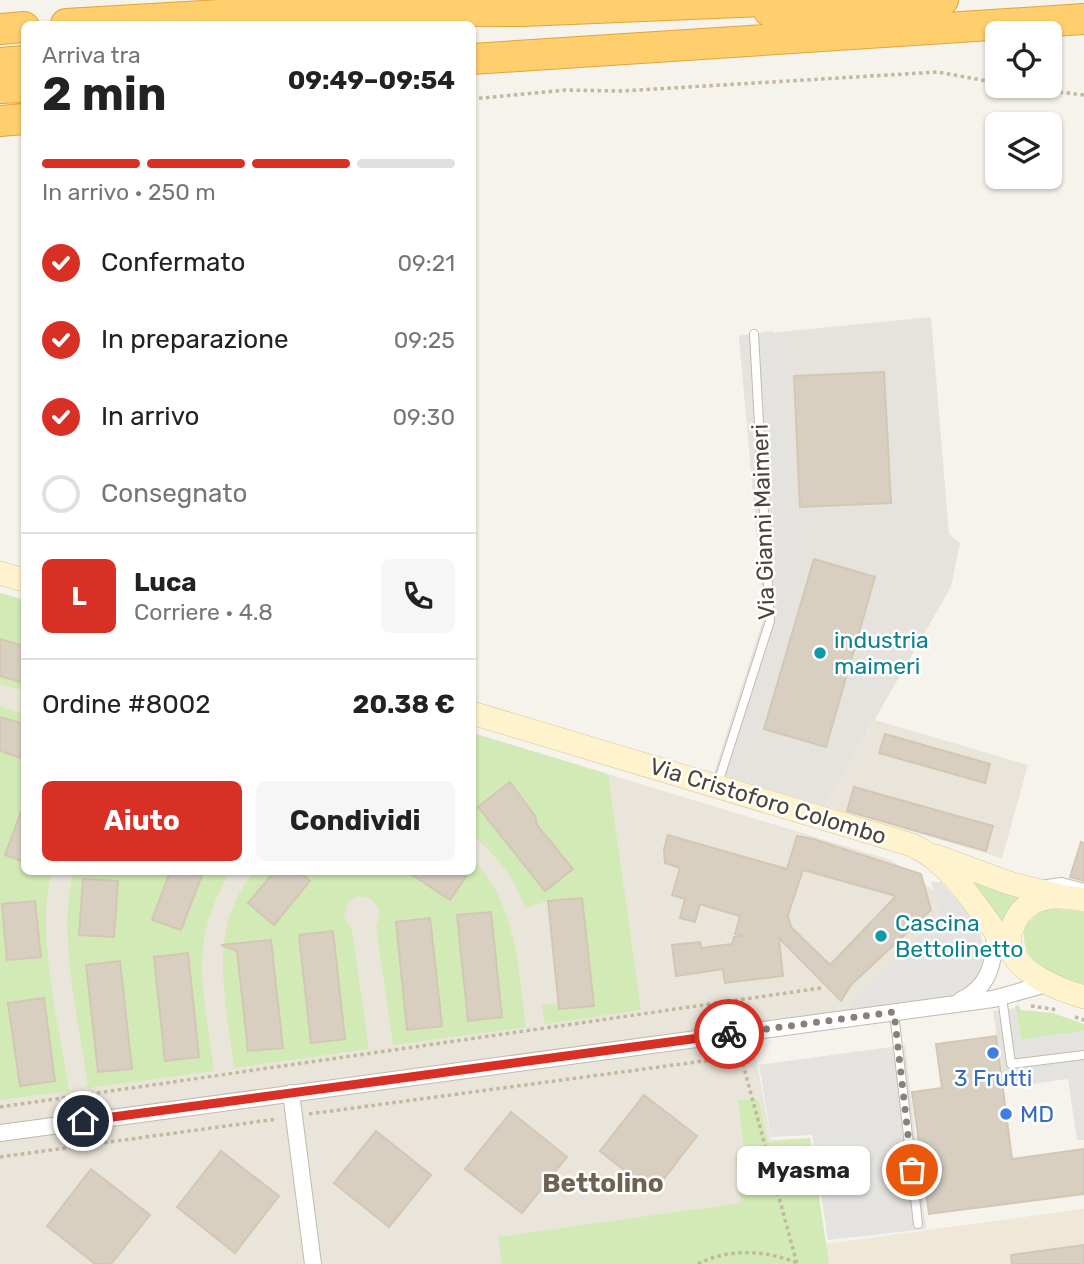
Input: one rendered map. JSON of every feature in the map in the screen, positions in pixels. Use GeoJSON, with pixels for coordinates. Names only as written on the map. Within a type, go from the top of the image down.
{"type":"FeatureCollection","features":[{"type":"Feature","properties":{"kind":"highway"},"geometry":{"type":"LineString","coordinates":[[117,21],[306,10],[523,11],[791,0]]}},
{"type":"Feature","properties":{"kind":"highway"},"geometry":{"type":"LineString","coordinates":[[476,30],[943,0]]}},
{"type":"Feature","properties":{"kind":"highway"},"geometry":{"type":"LineString","coordinates":[[1052,21],[1084,19]]}},
{"type":"Feature","properties":{"kind":"highway"},"geometry":{"type":"LineString","coordinates":[[476,59],[985,25]]}},
{"type":"Feature","properties":{"kind":"highway"},"geometry":{"type":"LineString","coordinates":[[0,29],[21,27]]}},
{"type":"Feature","properties":{"kind":"highway"},"geometry":{"type":"LineString","coordinates":[[476,78],[626,61],[851,48],[985,29]]}},
{"type":"Feature","properties":{"kind":"highway"},"geometry":{"type":"LineString","coordinates":[[0,63],[21,61]]}},
{"type":"Feature","properties":{"kind":"highway"},"geometry":{"type":"LineString","coordinates":[[0,88],[21,87]]}},
{"type":"Feature","properties":{"kind":"highway"},"geometry":{"type":"LineString","coordinates":[[0,121],[21,119]]}},
{"type":"Feature","properties":{"kind":"main road"},"geometry":{"type":"LineString","coordinates":[[0,573],[21,579]]}},
{"type":"Feature","properties":{"kind":"main road","name":"Via Cristoforo Colombo"},"geometry":{"type":"LineString","coordinates":[[476,714],[874,832],[927,852],[956,880],[1004,946],[1050,983],[1084,997]]}},
{"type":"Feature","properties":{"kind":"main road"},"geometry":{"type":"LineString","coordinates":[[927,852],[1023,887],[1084,900]]}},
{"type":"Feature","properties":{"kind":"main road"},"geometry":{"type":"LineString","coordinates":[[1004,946],[1015,920],[1031,903],[1060,895]]}},
{"type":"Feature","properties":{"kind":"street"},"geometry":{"type":"LineString","coordinates":[[954,1004],[978,990],[1004,946]]}},
{"type":"Feature","properties":{"kind":"street"},"geometry":{"type":"LineString","coordinates":[[0,1133],[954,1004],[1002,997],[1050,983]]}},
{"type":"Feature","properties":{"kind":"street"},"geometry":{"type":"LineString","coordinates":[[291,1093],[313,1264]]}},
{"type":"Feature","properties":{"kind":"lane","name":"Via Gianni Maimeri"},"geometry":{"type":"LineString","coordinates":[[717,786],[770,621],[754,334]]}},
{"type":"Feature","properties":{"kind":"lane"},"geometry":{"type":"LineString","coordinates":[[1023,887],[1062,882],[1084,888]]}},
{"type":"Feature","properties":{"kind":"lane"},"geometry":{"type":"LineString","coordinates":[[1002,997],[1011,1063],[1084,1055]]}},
{"type":"Feature","properties":{"kind":"lane"},"geometry":{"type":"LineString","coordinates":[[894,1012],[918,1224]]}},
{"type":"Feature","properties":{"kind":"path"},"geometry":{"type":"LineString","coordinates":[[476,99],[566,90],[622,91],[938,72],[985,81]]}},
{"type":"Feature","properties":{"kind":"path"},"geometry":{"type":"LineString","coordinates":[[1062,92],[1084,95]]}},
{"type":"Feature","properties":{"kind":"path"},"geometry":{"type":"LineString","coordinates":[[0,1107],[821,988]]}},
{"type":"Feature","properties":{"kind":"path"},"geometry":{"type":"LineString","coordinates":[[1024,990],[1028,1005],[1058,1010],[1084,1020]]}},
{"type":"Feature","properties":{"kind":"path"},"geometry":{"type":"LineString","coordinates":[[734,1034],[798,1263]]}},
{"type":"Feature","properties":{"kind":"path"},"geometry":{"type":"LineString","coordinates":[[0,1157],[741,1056]]}},
{"type":"Feature","properties":{"kind":"path"},"geometry":{"type":"LineString","coordinates":[[698,1264],[725,1255],[761,1252],[798,1263]]}},
{"type":"Feature","properties":{"kind":"shaded area"},"geometry":{"type":"Polygon","coordinates":[[[931,317],[949,534],[960,543],[951,587],[825,806],[714,773],[764,617],[739,336],[931,317]]]}},
{"type":"Feature","properties":{"kind":"shaded area"},"geometry":{"type":"Polygon","coordinates":[[[773,331],[797,586],[762,590],[739,336],[773,331]]]}},
{"type":"Feature","properties":{"kind":"shaded area"},"geometry":{"type":"Polygon","coordinates":[[[0,593],[21,599],[21,875],[476,875],[476,734],[891,860],[945,899],[973,968],[993,995],[750,1025],[771,1140],[810,1138],[826,1244],[1084,1209],[1084,1264],[0,1264],[0,593]]]}},
{"type":"Feature","properties":{"kind":"shaded area"},"geometry":{"type":"Polygon","coordinates":[[[875,720],[1028,765],[1002,858],[825,806],[875,720]]]}},
{"type":"Feature","properties":{"kind":"shaded area"},"geometry":{"type":"Polygon","coordinates":[[[931,882],[941,882],[965,909],[980,933],[985,952],[977,979],[944,999],[855,1017],[852,1000],[941,914],[931,882]]]}},
{"type":"Feature","properties":{"kind":"shaded area"},"geometry":{"type":"Polygon","coordinates":[[[1016,1008],[1021,1040],[1084,1031],[1084,1140],[1077,1140],[1068,1079],[1004,1088],[993,1011],[1016,1008]]]}},
{"type":"Feature","properties":{"kind":"shaded area"},"geometry":{"type":"Polygon","coordinates":[[[905,1045],[926,1229],[828,1240],[812,1135],[771,1137],[759,1065],[905,1045]]]}},
{"type":"Feature","properties":{"kind":"shaded area"},"geometry":{"type":"Polygon","coordinates":[[[1084,1209],[1084,1264],[829,1264],[826,1244],[1084,1209]]]}},
{"type":"Feature","properties":{"kind":"green space"},"geometry":{"type":"Polygon","coordinates":[[[0,593],[21,599],[21,690],[0,684],[0,593]]]}},
{"type":"Feature","properties":{"kind":"green space"},"geometry":{"type":"Polygon","coordinates":[[[0,706],[21,713],[21,875],[52,875],[46,919],[47,948],[69,1091],[0,1100],[0,706]]]}},
{"type":"Feature","properties":{"kind":"green space"},"geometry":{"type":"Polygon","coordinates":[[[476,734],[608,774],[641,1010],[545,1024],[542,1005],[557,1003],[558,1009],[593,1005],[582,898],[548,901],[525,908],[516,886],[490,851],[476,838],[476,734]]]}},
{"type":"Feature","properties":{"kind":"green space"},"geometry":{"type":"Polygon","coordinates":[[[476,863],[499,896],[507,917],[517,960],[526,1027],[393,1045],[376,927],[380,911],[370,898],[359,896],[348,902],[344,918],[352,930],[369,1049],[234,1068],[223,966],[224,941],[239,894],[252,875],[476,875],[476,863]]]}},
{"type":"Feature","properties":{"kind":"green space"},"geometry":{"type":"Polygon","coordinates":[[[958,872],[1020,896],[1003,925],[958,872]]]}},
{"type":"Feature","properties":{"kind":"green space"},"geometry":{"type":"Polygon","coordinates":[[[73,875],[228,875],[208,923],[203,946],[203,993],[214,1071],[88,1088],[68,950],[69,896],[73,875]]]}},
{"type":"Feature","properties":{"kind":"green space"},"geometry":{"type":"Polygon","coordinates":[[[1049,908],[1084,912],[1084,988],[1040,966],[1026,949],[1026,925],[1039,912],[1049,908]]]}},
{"type":"Feature","properties":{"kind":"green space"},"geometry":{"type":"Polygon","coordinates":[[[1018,1005],[1021,1010],[1053,1013],[1084,1024],[1084,1031],[1021,1040],[1015,1006],[1018,1005]]]}},
{"type":"Feature","properties":{"kind":"green space"},"geometry":{"type":"Polygon","coordinates":[[[758,1099],[768,1142],[810,1138],[829,1264],[502,1264],[498,1237],[741,1203],[736,1157],[745,1155],[738,1100],[758,1099]]]}},
{"type":"Feature","properties":{"kind":"building"},"geometry":{"type":"Polygon","coordinates":[[[884,372],[891,503],[800,507],[794,376],[884,372]]]}},
{"type":"Feature","properties":{"kind":"building","name":"industria maimeri"},"geometry":{"type":"Polygon","coordinates":[[[814,559],[875,577],[826,747],[764,729],[814,559]]]}},
{"type":"Feature","properties":{"kind":"building"},"geometry":{"type":"Polygon","coordinates":[[[0,639],[21,645],[21,682],[0,676],[0,639]]]}},
{"type":"Feature","properties":{"kind":"building"},"geometry":{"type":"Polygon","coordinates":[[[0,717],[21,723],[21,758],[0,751],[0,717]]]}},
{"type":"Feature","properties":{"kind":"building"},"geometry":{"type":"Polygon","coordinates":[[[885,734],[990,764],[985,783],[879,753],[885,734]]]}},
{"type":"Feature","properties":{"kind":"building"},"geometry":{"type":"Polygon","coordinates":[[[510,782],[535,816],[537,825],[573,869],[545,891],[478,807],[510,782]]]}},
{"type":"Feature","properties":{"kind":"building"},"geometry":{"type":"Polygon","coordinates":[[[854,787],[993,826],[986,851],[847,811],[854,787]]]}},
{"type":"Feature","properties":{"kind":"building"},"geometry":{"type":"Polygon","coordinates":[[[21,812],[21,861],[5,855],[21,812]]]}},
{"type":"Feature","properties":{"kind":"building"},"geometry":{"type":"Polygon","coordinates":[[[668,835],[787,869],[797,836],[813,839],[921,874],[931,910],[851,985],[841,1001],[779,938],[783,976],[725,983],[723,969],[676,976],[672,945],[700,942],[701,948],[732,944],[734,937],[743,936],[735,934],[740,916],[700,904],[695,922],[680,918],[685,899],[672,895],[680,868],[665,863],[664,849],[668,835]],[[803,870],[788,915],[791,927],[830,965],[896,896],[803,870]]]}},
{"type":"Feature","properties":{"kind":"building"},"geometry":{"type":"Polygon","coordinates":[[[1081,842],[1084,843],[1084,881],[1070,877],[1081,842]]]}},
{"type":"Feature","properties":{"kind":"building"},"geometry":{"type":"Polygon","coordinates":[[[169,875],[202,875],[181,930],[152,920],[169,875]]]}},
{"type":"Feature","properties":{"kind":"building"},"geometry":{"type":"Polygon","coordinates":[[[271,875],[303,875],[310,881],[274,925],[248,903],[271,875]]]}},
{"type":"Feature","properties":{"kind":"building"},"geometry":{"type":"Polygon","coordinates":[[[412,875],[467,875],[450,900],[412,875]]]}},
{"type":"Feature","properties":{"kind":"building"},"geometry":{"type":"Polygon","coordinates":[[[83,879],[118,881],[114,937],[79,935],[83,879]]]}},
{"type":"Feature","properties":{"kind":"building"},"geometry":{"type":"Polygon","coordinates":[[[582,898],[594,1006],[559,1009],[548,901],[582,898]]]}},
{"type":"Feature","properties":{"kind":"building"},"geometry":{"type":"Polygon","coordinates":[[[35,901],[41,957],[7,960],[2,904],[35,901]]]}},
{"type":"Feature","properties":{"kind":"building"},"geometry":{"type":"Polygon","coordinates":[[[491,912],[502,1017],[468,1021],[457,915],[491,912]]]}},
{"type":"Feature","properties":{"kind":"building"},"geometry":{"type":"Polygon","coordinates":[[[430,918],[442,1026],[407,1030],[396,922],[430,918]]]}},
{"type":"Feature","properties":{"kind":"building"},"geometry":{"type":"Polygon","coordinates":[[[333,931],[345,1039],[311,1043],[299,935],[333,931]]]}},
{"type":"Feature","properties":{"kind":"building"},"geometry":{"type":"Polygon","coordinates":[[[271,940],[283,1048],[248,1051],[237,951],[221,945],[271,940]]]}},
{"type":"Feature","properties":{"kind":"building"},"geometry":{"type":"Polygon","coordinates":[[[188,953],[199,1057],[165,1061],[154,957],[188,953]]]}},
{"type":"Feature","properties":{"kind":"building"},"geometry":{"type":"Polygon","coordinates":[[[120,961],[132,1069],[98,1072],[86,965],[120,961]]]}},
{"type":"Feature","properties":{"kind":"building"},"geometry":{"type":"Polygon","coordinates":[[[44,998],[55,1081],[20,1086],[8,1003],[44,998]]]}},
{"type":"Feature","properties":{"kind":"building"},"geometry":{"type":"Polygon","coordinates":[[[996,1036],[1012,1159],[1084,1149],[1084,1194],[929,1214],[912,1092],[942,1088],[936,1044],[996,1036]]]}},
{"type":"Feature","properties":{"kind":"building"},"geometry":{"type":"Polygon","coordinates":[[[644,1095],[697,1136],[653,1193],[600,1151],[644,1095]]]}},
{"type":"Feature","properties":{"kind":"building"},"geometry":{"type":"Polygon","coordinates":[[[511,1112],[567,1157],[522,1213],[465,1169],[511,1112]]]}},
{"type":"Feature","properties":{"kind":"building"},"geometry":{"type":"Polygon","coordinates":[[[376,1131],[431,1175],[389,1227],[334,1183],[376,1131]]]}},
{"type":"Feature","properties":{"kind":"building"},"geometry":{"type":"Polygon","coordinates":[[[221,1151],[279,1196],[235,1253],[177,1207],[221,1151]]]}},
{"type":"Feature","properties":{"kind":"building"},"geometry":{"type":"Polygon","coordinates":[[[91,1169],[150,1215],[111,1264],[95,1264],[47,1226],[91,1169]]]}},
{"type":"Feature","properties":{"kind":"building"},"geometry":{"type":"Polygon","coordinates":[[[1084,1245],[1084,1264],[1012,1264],[1011,1255],[1084,1245]]]}},
{"type":"Feature","properties":{"kind":"way so far"},"geometry":{"type":"LineString","coordinates":[[729,1034],[894,1012],[912,1170]]}},
{"type":"Feature","properties":{"kind":"place","name":"industria maimeri"},"geometry":{"type":"Point","coordinates":[820,653]}},
{"type":"Feature","properties":{"kind":"place","name":"Cascina Bettolinetto"},"geometry":{"type":"Point","coordinates":[881,936]}},
{"type":"Feature","properties":{"kind":"place","name":"3 Frutti"},"geometry":{"type":"Point","coordinates":[993,1053]}},
{"type":"Feature","properties":{"kind":"place","name":"MD"},"geometry":{"type":"Point","coordinates":[1006,1114]}},
{"type":"Feature","properties":{"kind":"place","name":"Myasma"},"geometry":{"type":"Point","coordinates":[912,1170]}},
{"type":"Feature","properties":{"kind":"district","name":"Bettolino"},"geometry":{"type":"Point","coordinates":[603,1183]}},
{"type":"Feature","properties":{"kind":"route"},"geometry":{"type":"LineString","coordinates":[[83,1121],[729,1034]]}}]}
